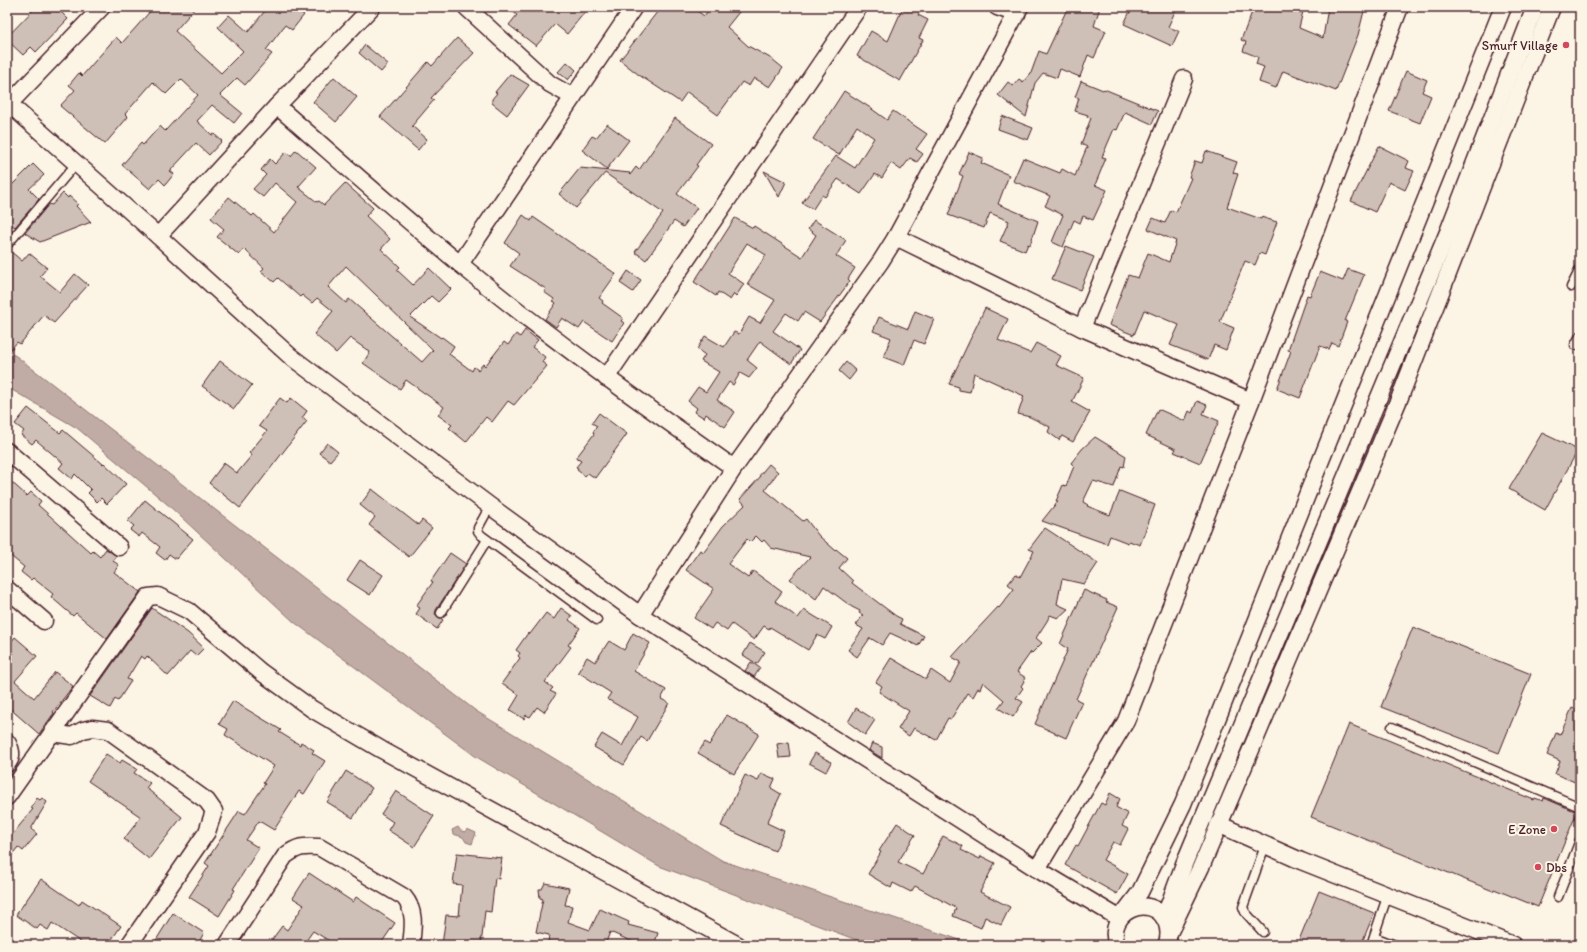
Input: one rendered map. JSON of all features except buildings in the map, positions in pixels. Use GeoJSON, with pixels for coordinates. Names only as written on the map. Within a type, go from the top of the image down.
{"type":"FeatureCollection","features":[{"type":"Feature","properties":{"kind":"street"},"geometry":{"type":"LineString","coordinates":[[102,7],[8,103],[290,356],[490,506],[640,615],[1037,869],[1122,916]]}},
{"type":"Feature","properties":{"kind":"street"},"geometry":{"type":"LineString","coordinates":[[158,236],[277,106],[372,7]]}},
{"type":"Feature","properties":{"kind":"street"},"geometry":{"type":"LineString","coordinates":[[466,7],[550,84],[574,97]]}},
{"type":"Feature","properties":{"kind":"street"},"geometry":{"type":"LineString","coordinates":[[460,264],[634,7]]}},
{"type":"Feature","properties":{"kind":"street"},"geometry":{"type":"LineString","coordinates":[[606,378],[859,7]]}},
{"type":"Feature","properties":{"kind":"street"},"geometry":{"type":"LineString","coordinates":[[640,615],[734,468],[881,262],[896,237],[1019,10],[997,7]]}},
{"type":"Feature","properties":{"kind":"street"},"geometry":{"type":"LineString","coordinates":[[1037,869],[1126,721],[1251,401],[1400,7]]}},
{"type":"Feature","properties":{"kind":"street"},"geometry":{"type":"LineString","coordinates":[[1117,945],[1114,932],[1122,916],[1140,892],[1183,804],[1502,7]]}},
{"type":"Feature","properties":{"kind":"street"},"geometry":{"type":"LineString","coordinates":[[1164,918],[1184,864],[1448,232],[1535,7]]}},
{"type":"Feature","properties":{"kind":"street"},"geometry":{"type":"LineString","coordinates":[[1167,939],[1200,867],[1400,397],[1552,7]]}},
{"type":"Feature","properties":{"kind":"street"},"geometry":{"type":"LineString","coordinates":[[1082,328],[1184,79]]}},
{"type":"Feature","properties":{"kind":"street"},"geometry":{"type":"LineString","coordinates":[[277,106],[460,264],[606,378],[734,468]]}},
{"type":"Feature","properties":{"kind":"street"},"geometry":{"type":"LineString","coordinates":[[896,237],[1082,328],[1251,401]]}},
{"type":"Feature","properties":{"kind":"street"},"geometry":{"type":"LineString","coordinates":[[7,451],[119,547]]}},
{"type":"Feature","properties":{"kind":"street"},"geometry":{"type":"LineString","coordinates":[[7,589],[44,621]]}},
{"type":"Feature","properties":{"kind":"street"},"geometry":{"type":"LineString","coordinates":[[7,797],[148,597],[158,596],[189,612],[261,672],[312,710],[382,750],[738,945]]}},
{"type":"Feature","properties":{"kind":"street"},"geometry":{"type":"LineString","coordinates":[[52,733],[72,736],[83,730],[92,728],[108,730],[207,801],[214,811],[207,832],[130,945]]}},
{"type":"Feature","properties":{"kind":"street"},"geometry":{"type":"LineString","coordinates":[[7,742],[11,751],[11,759],[7,764]]}},
{"type":"Feature","properties":{"kind":"street"},"geometry":{"type":"LineString","coordinates":[[1218,824],[1265,846],[1387,897],[1513,945]]}},
{"type":"Feature","properties":{"kind":"street"},"geometry":{"type":"LineString","coordinates":[[228,945],[285,856],[296,848],[306,846],[320,847],[404,897],[410,904],[413,914],[411,945]]}},
{"type":"Feature","properties":{"kind":"street"},"geometry":{"type":"LineString","coordinates":[[1122,916],[1132,908],[1141,906],[1150,907],[1158,911],[1168,925],[1167,939]]}},
{"type":"Feature","properties":{"kind":"lane"},"geometry":{"type":"LineString","coordinates":[[7,245],[76,164]]}},
{"type":"Feature","properties":{"kind":"lane"},"geometry":{"type":"LineString","coordinates":[[1571,286],[1580,269]]}},
{"type":"Feature","properties":{"kind":"lane"},"geometry":{"type":"LineString","coordinates":[[1575,345],[1580,336]]}},
{"type":"Feature","properties":{"kind":"lane"},"geometry":{"type":"LineString","coordinates":[[490,506],[478,530],[481,535],[597,620]]}},
{"type":"Feature","properties":{"kind":"lane"},"geometry":{"type":"LineString","coordinates":[[441,613],[487,540]]}},
{"type":"Feature","properties":{"kind":"lane"},"geometry":{"type":"LineString","coordinates":[[1392,727],[1580,807]]}},
{"type":"Feature","properties":{"kind":"lane"},"geometry":{"type":"LineString","coordinates":[[1558,897],[1580,840]]}},
{"type":"Feature","properties":{"kind":"lane"},"geometry":{"type":"LineString","coordinates":[[1263,932],[1245,912],[1243,907],[1265,846]]}},
{"type":"Feature","properties":{"kind":"lane"},"geometry":{"type":"LineString","coordinates":[[1371,945],[1387,897]]}},
{"type":"Feature","properties":{"kind":"lane"},"geometry":{"type":"LineString","coordinates":[[1374,937],[1395,945]]}},
{"type":"Feature","properties":{"kind":"shaded area"},"geometry":{"type":"Polygon","coordinates":[[[7,351],[16,356],[476,711],[723,861],[975,945],[870,945],[659,866],[475,756],[294,622],[167,504],[77,428],[7,387],[7,351]]]}},
{"type":"Feature","properties":{"kind":"shaded area"},"geometry":{"type":"Polygon","coordinates":[[[458,827],[461,831],[466,832],[467,829],[476,833],[472,844],[466,842],[463,837],[453,834],[452,830],[458,827]]]}},
{"type":"Feature","properties":{"kind":"place","name":"Smurf Village"},"geometry":{"type":"Point","coordinates":[1566,45]}},
{"type":"Feature","properties":{"kind":"place","name":"E Zone"},"geometry":{"type":"Point","coordinates":[1554,829]}},
{"type":"Feature","properties":{"kind":"place","name":"Dbs"},"geometry":{"type":"Point","coordinates":[1538,867]}}]}
